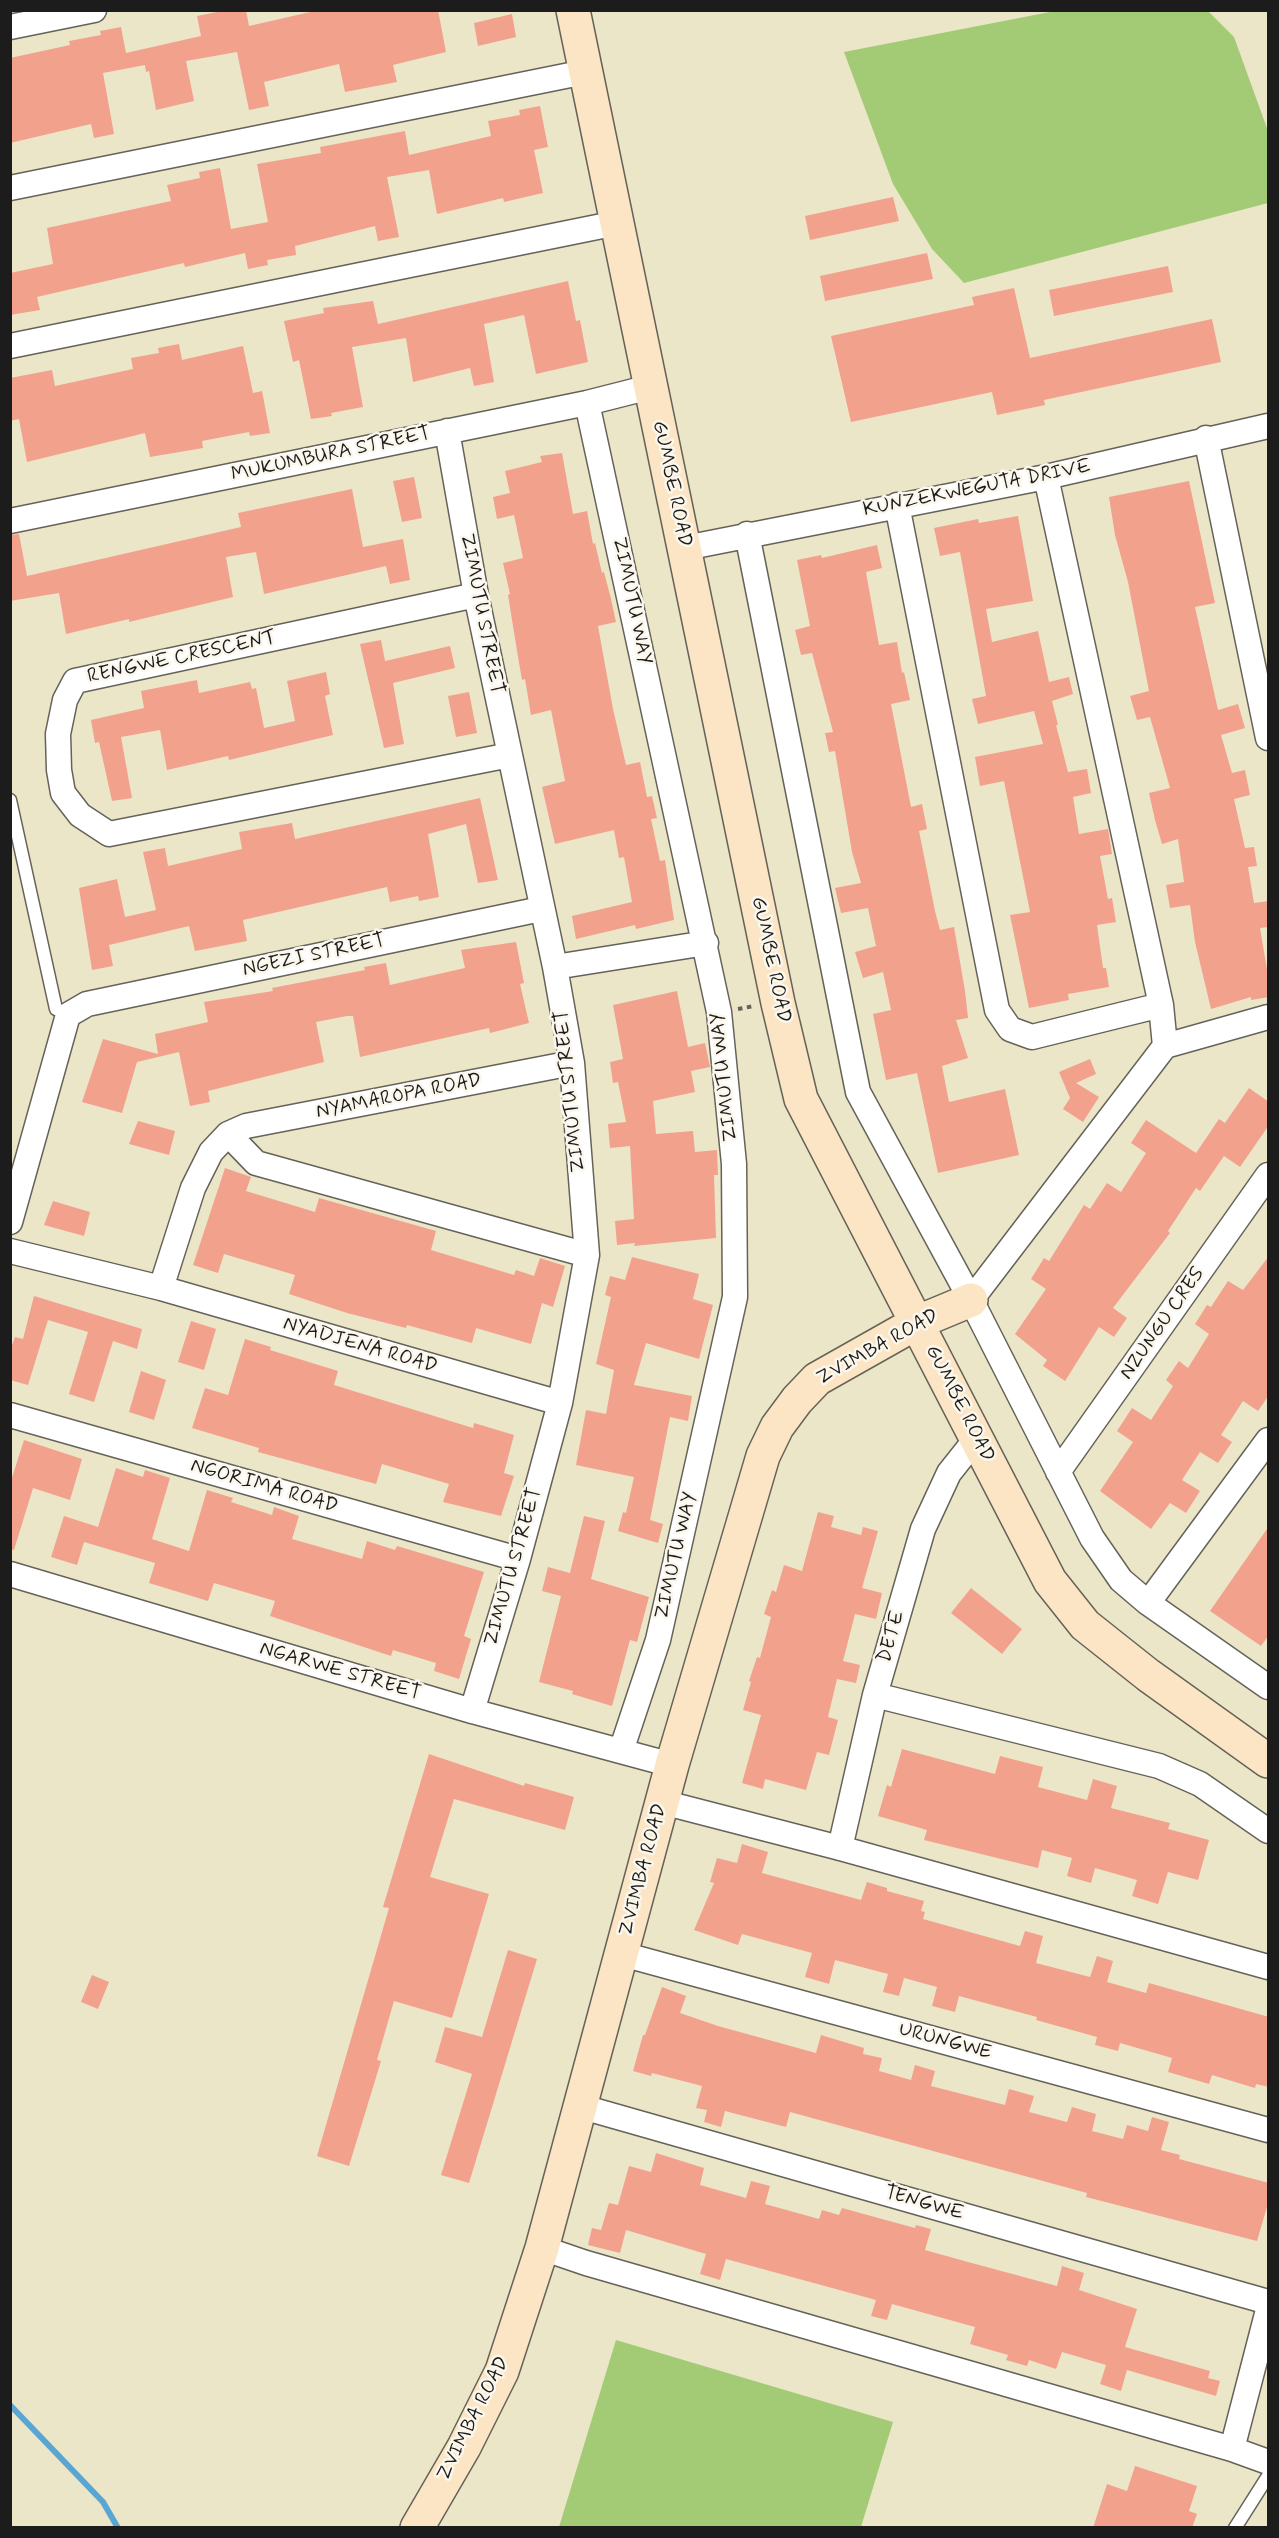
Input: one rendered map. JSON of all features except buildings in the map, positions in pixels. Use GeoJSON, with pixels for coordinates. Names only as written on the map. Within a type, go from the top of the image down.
{"type":"FeatureCollection","features":[{"type":"Feature","properties":{"kind":"street"},"geometry":{"type":"LineString","coordinates":[[10,27],[94,10]]}},
{"type":"Feature","properties":{"kind":"street","name":"GUMBE ROAD"},"geometry":{"type":"LineString","coordinates":[[573,10],[778,1003],[801,1099],[1050,1581],[1085,1625],[1148,1675],[1269,1761]]}},
{"type":"Feature","properties":{"kind":"street"},"geometry":{"type":"LineString","coordinates":[[10,188],[585,72]]}},
{"type":"Feature","properties":{"kind":"street"},"geometry":{"type":"LineString","coordinates":[[10,346],[617,223]]}},
{"type":"Feature","properties":{"kind":"street","name":"MUKUMBURA STREET"},"geometry":{"type":"LineString","coordinates":[[10,521],[587,403],[650,387]]}},
{"type":"Feature","properties":{"kind":"street","name":"ZIMUTU WAY"},"geometry":{"type":"LineString","coordinates":[[587,403],[720,1012],[734,1164],[735,1297],[658,1640],[621,1751]]}},
{"type":"Feature","properties":{"kind":"street","name":"KUNZEKWEGUTA DRIVE"},"geometry":{"type":"LineString","coordinates":[[685,548],[1046,477],[1206,438],[1269,426]]}},
{"type":"Feature","properties":{"kind":"street","name":"ZIMUTU STREET"},"geometry":{"type":"LineString","coordinates":[[447,431],[476,595],[555,967],[572,1063],[586,1255],[560,1403],[518,1559],[472,1711]]}},
{"type":"Feature","properties":{"kind":"street"},"geometry":{"type":"LineString","coordinates":[[1206,438],[1269,738]]}},
{"type":"Feature","properties":{"kind":"street"},"geometry":{"type":"LineString","coordinates":[[1046,477],[1161,1005],[1165,1046]]}},
{"type":"Feature","properties":{"kind":"street"},"geometry":{"type":"LineString","coordinates":[[897,505],[998,1010],[1010,1029],[1032,1037],[1161,1005]]}},
{"type":"Feature","properties":{"kind":"street"},"geometry":{"type":"LineString","coordinates":[[747,534],[858,1092],[971,1300],[1092,1538],[1121,1580],[1148,1603],[1269,1687]]}},
{"type":"Feature","properties":{"kind":"street","name":"RENGWE CRESCENT"},"geometry":{"type":"LineString","coordinates":[[476,595],[75,681],[65,700],[58,734],[63,793],[80,815],[109,834],[510,755]]}},
{"type":"Feature","properties":{"kind":"street","name":"NGEZI STREET"},"geometry":{"type":"LineString","coordinates":[[77,1010],[541,909]]}},
{"type":"Feature","properties":{"kind":"street"},"geometry":{"type":"LineString","coordinates":[[555,967],[706,943]]}},
{"type":"Feature","properties":{"kind":"street"},"geometry":{"type":"LineString","coordinates":[[10,1222],[77,1010]]}},
{"type":"Feature","properties":{"kind":"street"},"geometry":{"type":"LineString","coordinates":[[971,1300],[1165,1046],[1269,1017]]}},
{"type":"Feature","properties":{"kind":"street","name":"NYAMAROPA ROAD"},"geometry":{"type":"LineString","coordinates":[[228,1134],[246,1126],[572,1063]]}},
{"type":"Feature","properties":{"kind":"street"},"geometry":{"type":"LineString","coordinates":[[160,1288],[193,1188],[211,1152],[228,1134],[256,1163],[586,1255]]}},
{"type":"Feature","properties":{"kind":"street","name":"NZUNGU CRES"},"geometry":{"type":"LineString","coordinates":[[1058,1472],[1269,1176]]}},
{"type":"Feature","properties":{"kind":"street","name":"NYADJENA ROAD"},"geometry":{"type":"LineString","coordinates":[[10,1251],[160,1288],[560,1403]]}},
{"type":"Feature","properties":{"kind":"street","name":"ZVIMBA ROAD"},"geometry":{"type":"LineString","coordinates":[[417,2528],[464,2447],[502,2371],[542,2248],[672,1766],[763,1456],[777,1427],[797,1400],[817,1379],[918,1322],[971,1300]]}},
{"type":"Feature","properties":{"kind":"street","name":"NGORIMA ROAD"},"geometry":{"type":"LineString","coordinates":[[10,1415],[518,1559]]}},
{"type":"Feature","properties":{"kind":"street","name":"DETE"},"geometry":{"type":"LineString","coordinates":[[840,1848],[875,1695],[923,1529],[949,1473],[976,1439]]}},
{"type":"Feature","properties":{"kind":"street"},"geometry":{"type":"LineString","coordinates":[[1148,1603],[1269,1440]]}},
{"type":"Feature","properties":{"kind":"street","name":"NGARWE STREET"},"geometry":{"type":"LineString","coordinates":[[10,1574],[472,1711],[672,1766]]}},
{"type":"Feature","properties":{"kind":"street"},"geometry":{"type":"LineString","coordinates":[[875,1695],[1159,1766],[1200,1784],[1269,1831]]}},
{"type":"Feature","properties":{"kind":"street"},"geometry":{"type":"LineString","coordinates":[[662,1802],[840,1848],[1269,1967]]}},
{"type":"Feature","properties":{"kind":"street","name":"URUNGWE"},"geometry":{"type":"LineString","coordinates":[[622,1954],[1269,2130]]}},
{"type":"Feature","properties":{"kind":"street","name":"TENGWE"},"geometry":{"type":"LineString","coordinates":[[579,2106],[1269,2302]]}},
{"type":"Feature","properties":{"kind":"street"},"geometry":{"type":"LineString","coordinates":[[542,2248],[608,2270],[1232,2449],[1269,2462]]}},
{"type":"Feature","properties":{"kind":"street"},"geometry":{"type":"LineString","coordinates":[[1232,2449],[1269,2310]]}},
{"type":"Feature","properties":{"kind":"lane"},"geometry":{"type":"LineString","coordinates":[[10,800],[56,1009],[77,1010]]}},
{"type":"Feature","properties":{"kind":"lane"},"geometry":{"type":"LineString","coordinates":[[1235,2528],[1269,2476]]}},
{"type":"Feature","properties":{"kind":"path"},"geometry":{"type":"LineString","coordinates":[[720,1012],[778,1003]]}},
{"type":"Feature","properties":{"kind":"green space"},"geometry":{"type":"Polygon","coordinates":[[[1055,11],[1208,11],[1234,37],[1268,131],[1268,203],[964,283],[932,249],[893,184],[844,52],[1055,11]]]}},
{"type":"Feature","properties":{"kind":"green space"},"geometry":{"type":"Polygon","coordinates":[[[616,2340],[893,2422],[861,2527],[559,2527],[616,2340]]]}},
{"type":"Feature","properties":{"kind":"waterway"},"geometry":{"type":"LineString","coordinates":[[10,2405],[103,2502],[118,2528]]}}]}
